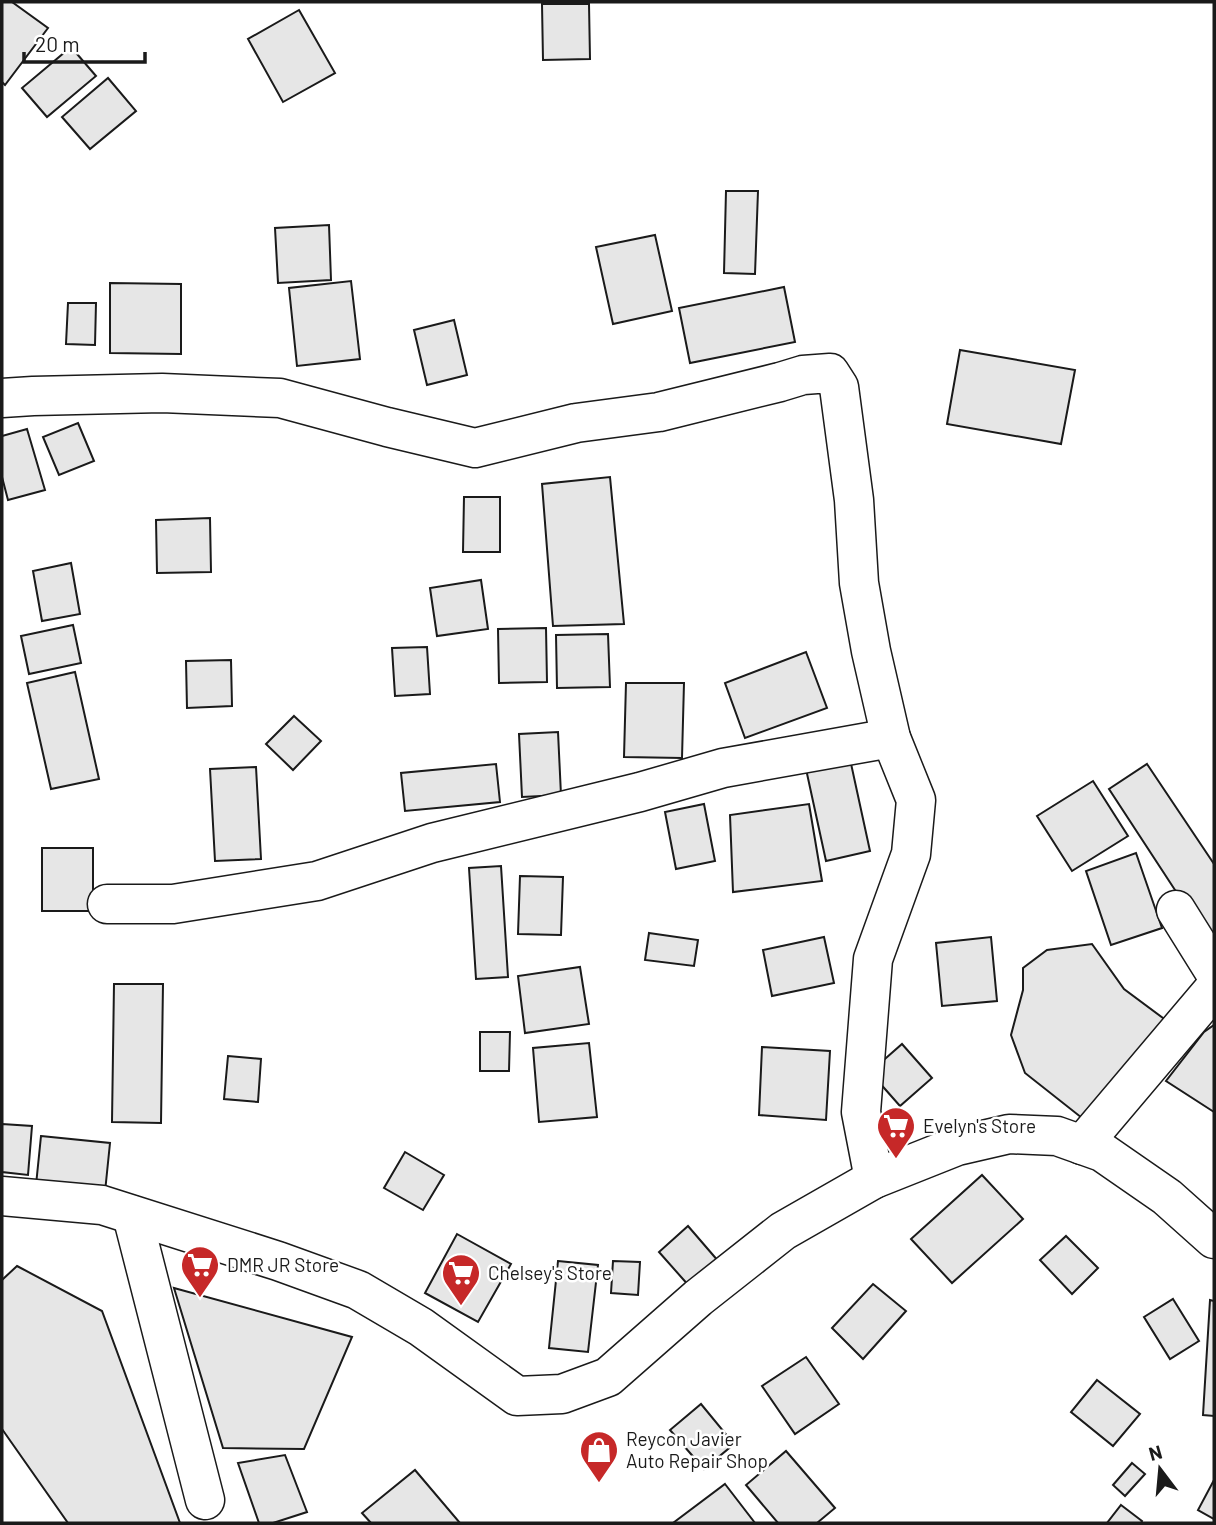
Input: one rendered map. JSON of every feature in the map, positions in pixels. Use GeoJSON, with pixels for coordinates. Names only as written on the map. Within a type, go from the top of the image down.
{"type":"FeatureCollection","features":[{"type":"Feature","properties":{"kind":"street"},"geometry":{"type":"LineString","coordinates":[[2,398],[162,393],[280,398],[475,447],[576,424],[659,412],[803,375],[830,373],[839,387],[854,500],[859,583],[871,651],[891,738],[916,800],[911,854],[873,958],[861,1112],[874,1179]]}},
{"type":"Feature","properties":{"kind":"street"},"geometry":{"type":"LineString","coordinates":[[107,904],[173,904],[317,880],[432,843],[640,792],[723,768],[891,738]]}},
{"type":"Feature","properties":{"kind":"street"},"geometry":{"type":"LineString","coordinates":[[1176,910],[1214,971]]}},
{"type":"Feature","properties":{"kind":"street"},"geometry":{"type":"LineString","coordinates":[[1082,1144],[1214,989]]}},
{"type":"Feature","properties":{"kind":"street"},"geometry":{"type":"LineString","coordinates":[[2,1196],[102,1205],[278,1261],[358,1290],[421,1327],[517,1396],[562,1394],[608,1377],[698,1297],[783,1231],[874,1179],[957,1146],[1009,1134],[1057,1136],[1102,1152],[1167,1197],[1214,1240]]}},
{"type":"Feature","properties":{"kind":"street"},"geometry":{"type":"LineString","coordinates":[[142,1218],[214,1496]]}},
{"type":"Feature","properties":{"kind":"building"},"geometry":{"type":"Polygon","coordinates":[[[2,2],[12,2],[48,28],[5,85],[2,82],[2,2]]]}},
{"type":"Feature","properties":{"kind":"building"},"geometry":{"type":"Polygon","coordinates":[[[542,4],[589,4],[590,59],[543,60],[542,4]]]}},
{"type":"Feature","properties":{"kind":"building"},"geometry":{"type":"Polygon","coordinates":[[[299,10],[335,73],[283,102],[248,39],[299,10]]]}},
{"type":"Feature","properties":{"kind":"building"},"geometry":{"type":"Polygon","coordinates":[[[71,47],[96,76],[47,117],[22,88],[71,47]]]}},
{"type":"Feature","properties":{"kind":"building"},"geometry":{"type":"Polygon","coordinates":[[[108,78],[136,111],[90,149],[62,117],[108,78]]]}},
{"type":"Feature","properties":{"kind":"building"},"geometry":{"type":"Polygon","coordinates":[[[726,191],[758,191],[755,274],[724,273],[726,191]]]}},
{"type":"Feature","properties":{"kind":"building"},"geometry":{"type":"Polygon","coordinates":[[[329,225],[331,280],[278,283],[275,228],[329,225]]]}},
{"type":"Feature","properties":{"kind":"building"},"geometry":{"type":"Polygon","coordinates":[[[655,235],[672,311],[613,324],[596,247],[655,235]]]}},
{"type":"Feature","properties":{"kind":"building"},"geometry":{"type":"Polygon","coordinates":[[[351,281],[360,359],[297,366],[289,288],[351,281]]]}},
{"type":"Feature","properties":{"kind":"building"},"geometry":{"type":"Polygon","coordinates":[[[110,283],[181,284],[181,354],[110,353],[110,283]]]}},
{"type":"Feature","properties":{"kind":"building"},"geometry":{"type":"Polygon","coordinates":[[[784,287],[795,342],[690,363],[679,308],[784,287]]]}},
{"type":"Feature","properties":{"kind":"building"},"geometry":{"type":"Polygon","coordinates":[[[68,303],[96,303],[95,345],[66,344],[68,303]]]}},
{"type":"Feature","properties":{"kind":"building"},"geometry":{"type":"Polygon","coordinates":[[[454,320],[467,375],[427,385],[414,330],[454,320]]]}},
{"type":"Feature","properties":{"kind":"building"},"geometry":{"type":"Polygon","coordinates":[[[960,350],[1075,370],[1061,444],[947,424],[960,350]]]}},
{"type":"Feature","properties":{"kind":"building"},"geometry":{"type":"Polygon","coordinates":[[[78,423],[94,461],[59,475],[43,437],[78,423]]]}},
{"type":"Feature","properties":{"kind":"building"},"geometry":{"type":"Polygon","coordinates":[[[27,429],[45,490],[8,500],[2,477],[2,436],[27,429]]]}},
{"type":"Feature","properties":{"kind":"building"},"geometry":{"type":"Polygon","coordinates":[[[610,477],[624,624],[553,626],[542,484],[610,477]]]}},
{"type":"Feature","properties":{"kind":"building"},"geometry":{"type":"Polygon","coordinates":[[[464,497],[500,497],[500,552],[463,552],[464,497]]]}},
{"type":"Feature","properties":{"kind":"building"},"geometry":{"type":"Polygon","coordinates":[[[210,518],[211,572],[157,573],[156,520],[210,518]]]}},
{"type":"Feature","properties":{"kind":"building"},"geometry":{"type":"Polygon","coordinates":[[[71,563],[80,614],[42,621],[33,571],[71,563]]]}},
{"type":"Feature","properties":{"kind":"building"},"geometry":{"type":"Polygon","coordinates":[[[481,580],[488,629],[437,636],[430,588],[481,580]]]}},
{"type":"Feature","properties":{"kind":"building"},"geometry":{"type":"Polygon","coordinates":[[[73,625],[81,663],[29,674],[21,636],[73,625]]]}},
{"type":"Feature","properties":{"kind":"building"},"geometry":{"type":"Polygon","coordinates":[[[546,628],[547,682],[499,683],[498,629],[546,628]]]}},
{"type":"Feature","properties":{"kind":"building"},"geometry":{"type":"Polygon","coordinates":[[[608,634],[610,687],[557,688],[556,635],[608,634]]]}},
{"type":"Feature","properties":{"kind":"building"},"geometry":{"type":"Polygon","coordinates":[[[427,647],[430,694],[395,696],[392,648],[427,647]]]}},
{"type":"Feature","properties":{"kind":"building"},"geometry":{"type":"Polygon","coordinates":[[[806,652],[827,708],[745,738],[725,683],[806,652]]]}},
{"type":"Feature","properties":{"kind":"building"},"geometry":{"type":"Polygon","coordinates":[[[231,660],[232,706],[187,708],[186,661],[231,660]]]}},
{"type":"Feature","properties":{"kind":"building"},"geometry":{"type":"Polygon","coordinates":[[[75,672],[99,779],[51,789],[27,683],[75,672]]]}},
{"type":"Feature","properties":{"kind":"building"},"geometry":{"type":"Polygon","coordinates":[[[626,683],[684,683],[682,758],[624,757],[626,683]]]}},
{"type":"Feature","properties":{"kind":"building"},"geometry":{"type":"Polygon","coordinates":[[[294,716],[321,741],[293,770],[266,744],[294,716]]]}},
{"type":"Feature","properties":{"kind":"building"},"geometry":{"type":"Polygon","coordinates":[[[558,732],[561,795],[522,797],[519,734],[558,732]]]}},
{"type":"Feature","properties":{"kind":"building"},"geometry":{"type":"Polygon","coordinates":[[[850,759],[870,851],[826,861],[806,769],[850,759]]]}},
{"type":"Feature","properties":{"kind":"building"},"geometry":{"type":"Polygon","coordinates":[[[496,764],[500,802],[405,811],[401,773],[496,764]]]}},
{"type":"Feature","properties":{"kind":"building"},"geometry":{"type":"Polygon","coordinates":[[[1147,764],[1214,864],[1214,939],[1209,942],[1109,789],[1147,764]]]}},
{"type":"Feature","properties":{"kind":"building"},"geometry":{"type":"Polygon","coordinates":[[[256,767],[261,859],[215,861],[210,769],[256,767]]]}},
{"type":"Feature","properties":{"kind":"building"},"geometry":{"type":"Polygon","coordinates":[[[1093,781],[1128,836],[1072,871],[1037,816],[1093,781]]]}},
{"type":"Feature","properties":{"kind":"building"},"geometry":{"type":"Polygon","coordinates":[[[704,804],[715,861],[676,869],[665,812],[704,804]]]}},
{"type":"Feature","properties":{"kind":"building"},"geometry":{"type":"Polygon","coordinates":[[[809,804],[822,881],[733,892],[730,815],[809,804]]]}},
{"type":"Feature","properties":{"kind":"building"},"geometry":{"type":"Polygon","coordinates":[[[42,848],[93,848],[93,911],[42,911],[42,848]]]}},
{"type":"Feature","properties":{"kind":"building"},"geometry":{"type":"Polygon","coordinates":[[[1136,853],[1162,928],[1111,945],[1086,871],[1136,853]]]}},
{"type":"Feature","properties":{"kind":"building"},"geometry":{"type":"Polygon","coordinates":[[[501,866],[508,977],[476,979],[469,868],[501,866]]]}},
{"type":"Feature","properties":{"kind":"building"},"geometry":{"type":"Polygon","coordinates":[[[520,876],[563,877],[561,935],[518,934],[520,876]]]}},
{"type":"Feature","properties":{"kind":"building"},"geometry":{"type":"Polygon","coordinates":[[[649,933],[698,940],[694,966],[645,960],[649,933]]]}},
{"type":"Feature","properties":{"kind":"building"},"geometry":{"type":"Polygon","coordinates":[[[824,937],[834,983],[772,996],[763,950],[824,937]]]}},
{"type":"Feature","properties":{"kind":"building"},"geometry":{"type":"Polygon","coordinates":[[[991,937],[997,1001],[942,1006],[936,943],[991,937]]]}},
{"type":"Feature","properties":{"kind":"building"},"geometry":{"type":"Polygon","coordinates":[[[1092,944],[1124,989],[1171,1024],[1082,1118],[1025,1073],[1011,1035],[1023,990],[1023,968],[1047,950],[1092,944]]]}},
{"type":"Feature","properties":{"kind":"building"},"geometry":{"type":"Polygon","coordinates":[[[580,967],[589,1024],[525,1033],[518,976],[580,967]]]}},
{"type":"Feature","properties":{"kind":"building"},"geometry":{"type":"Polygon","coordinates":[[[114,984],[163,984],[161,1123],[112,1122],[114,984]]]}},
{"type":"Feature","properties":{"kind":"building"},"geometry":{"type":"Polygon","coordinates":[[[1214,1025],[1214,1112],[1166,1081],[1204,1032],[1214,1025]]]}},
{"type":"Feature","properties":{"kind":"building"},"geometry":{"type":"Polygon","coordinates":[[[480,1032],[510,1032],[509,1071],[480,1071],[480,1032]]]}},
{"type":"Feature","properties":{"kind":"building"},"geometry":{"type":"Polygon","coordinates":[[[589,1043],[597,1117],[539,1122],[533,1048],[589,1043]]]}},
{"type":"Feature","properties":{"kind":"building"},"geometry":{"type":"Polygon","coordinates":[[[902,1044],[932,1078],[900,1106],[870,1072],[902,1044]]]}},
{"type":"Feature","properties":{"kind":"building"},"geometry":{"type":"Polygon","coordinates":[[[762,1047],[830,1051],[826,1120],[759,1115],[762,1047]]]}},
{"type":"Feature","properties":{"kind":"building"},"geometry":{"type":"Polygon","coordinates":[[[228,1056],[261,1059],[258,1102],[224,1099],[228,1056]]]}},
{"type":"Feature","properties":{"kind":"building"},"geometry":{"type":"Polygon","coordinates":[[[2,1124],[32,1126],[28,1175],[2,1172],[2,1124]]]}},
{"type":"Feature","properties":{"kind":"building"},"geometry":{"type":"Polygon","coordinates":[[[41,1136],[110,1143],[105,1192],[36,1185],[41,1136]]]}},
{"type":"Feature","properties":{"kind":"building"},"geometry":{"type":"Polygon","coordinates":[[[405,1152],[444,1175],[423,1210],[384,1188],[405,1152]]]}},
{"type":"Feature","properties":{"kind":"building"},"geometry":{"type":"Polygon","coordinates":[[[982,1175],[1023,1219],[952,1283],[911,1239],[982,1175]]]}},
{"type":"Feature","properties":{"kind":"building"},"geometry":{"type":"Polygon","coordinates":[[[688,1226],[719,1262],[690,1287],[659,1252],[688,1226]]]}},
{"type":"Feature","properties":{"kind":"building"},"geometry":{"type":"Polygon","coordinates":[[[457,1234],[511,1264],[478,1322],[425,1293],[457,1234]]]}},
{"type":"Feature","properties":{"kind":"building"},"geometry":{"type":"Polygon","coordinates":[[[1066,1236],[1098,1268],[1072,1294],[1040,1260],[1066,1236]]]}},
{"type":"Feature","properties":{"kind":"building"},"geometry":{"type":"Polygon","coordinates":[[[558,1261],[598,1265],[588,1352],[549,1348],[558,1261]]]}},
{"type":"Feature","properties":{"kind":"building"},"geometry":{"type":"Polygon","coordinates":[[[613,1261],[640,1262],[638,1295],[611,1293],[613,1261]]]}},
{"type":"Feature","properties":{"kind":"building"},"geometry":{"type":"Polygon","coordinates":[[[17,1266],[102,1311],[180,1523],[68,1523],[2,1429],[2,1280],[17,1266]]]}},
{"type":"Feature","properties":{"kind":"building"},"geometry":{"type":"Polygon","coordinates":[[[873,1284],[906,1311],[863,1359],[832,1328],[873,1284]]]}},
{"type":"Feature","properties":{"kind":"building"},"geometry":{"type":"Polygon","coordinates":[[[174,1288],[352,1337],[304,1449],[223,1448],[174,1288]]]}},
{"type":"Feature","properties":{"kind":"building"},"geometry":{"type":"Polygon","coordinates":[[[1173,1299],[1199,1341],[1170,1359],[1144,1317],[1173,1299]]]}},
{"type":"Feature","properties":{"kind":"building"},"geometry":{"type":"Polygon","coordinates":[[[1210,1300],[1214,1301],[1214,1416],[1203,1415],[1210,1300]]]}},
{"type":"Feature","properties":{"kind":"building"},"geometry":{"type":"Polygon","coordinates":[[[806,1357],[839,1404],[795,1434],[762,1386],[806,1357]]]}},
{"type":"Feature","properties":{"kind":"building"},"geometry":{"type":"Polygon","coordinates":[[[1097,1380],[1140,1414],[1113,1446],[1071,1412],[1097,1380]]]}},
{"type":"Feature","properties":{"kind":"building"},"geometry":{"type":"Polygon","coordinates":[[[701,1404],[734,1444],[704,1469],[670,1430],[701,1404]]]}},
{"type":"Feature","properties":{"kind":"building"},"geometry":{"type":"Polygon","coordinates":[[[786,1451],[835,1508],[817,1523],[778,1523],[746,1485],[786,1451]]]}},
{"type":"Feature","properties":{"kind":"building"},"geometry":{"type":"Polygon","coordinates":[[[285,1455],[307,1512],[273,1523],[259,1523],[238,1463],[285,1455]]]}},
{"type":"Feature","properties":{"kind":"building"},"geometry":{"type":"Polygon","coordinates":[[[1132,1463],[1145,1474],[1125,1496],[1113,1485],[1132,1463]]]}},
{"type":"Feature","properties":{"kind":"building"},"geometry":{"type":"Polygon","coordinates":[[[415,1470],[460,1523],[371,1523],[362,1513],[415,1470]]]}},
{"type":"Feature","properties":{"kind":"building"},"geometry":{"type":"Polygon","coordinates":[[[1214,1480],[1214,1519],[1198,1510],[1214,1480]]]}},
{"type":"Feature","properties":{"kind":"building"},"geometry":{"type":"Polygon","coordinates":[[[725,1484],[755,1523],[673,1523],[725,1484]]]}},
{"type":"Feature","properties":{"kind":"building"},"geometry":{"type":"Polygon","coordinates":[[[1121,1505],[1142,1521],[1141,1523],[1107,1523],[1121,1505]]]}},
{"type":"Feature","properties":{"kind":"place","name":"Evelyn's Store"},"geometry":{"type":"Point","coordinates":[896,1160]}},
{"type":"Feature","properties":{"kind":"place","name":"DMR JR Store"},"geometry":{"type":"Point","coordinates":[200,1299]}},
{"type":"Feature","properties":{"kind":"place","name":"Chelsey's Store"},"geometry":{"type":"Point","coordinates":[461,1307]}},
{"type":"Feature","properties":{"kind":"place","name":"Reycon Javier Auto Repair Shop"},"geometry":{"type":"Point","coordinates":[599,1484]}}]}
